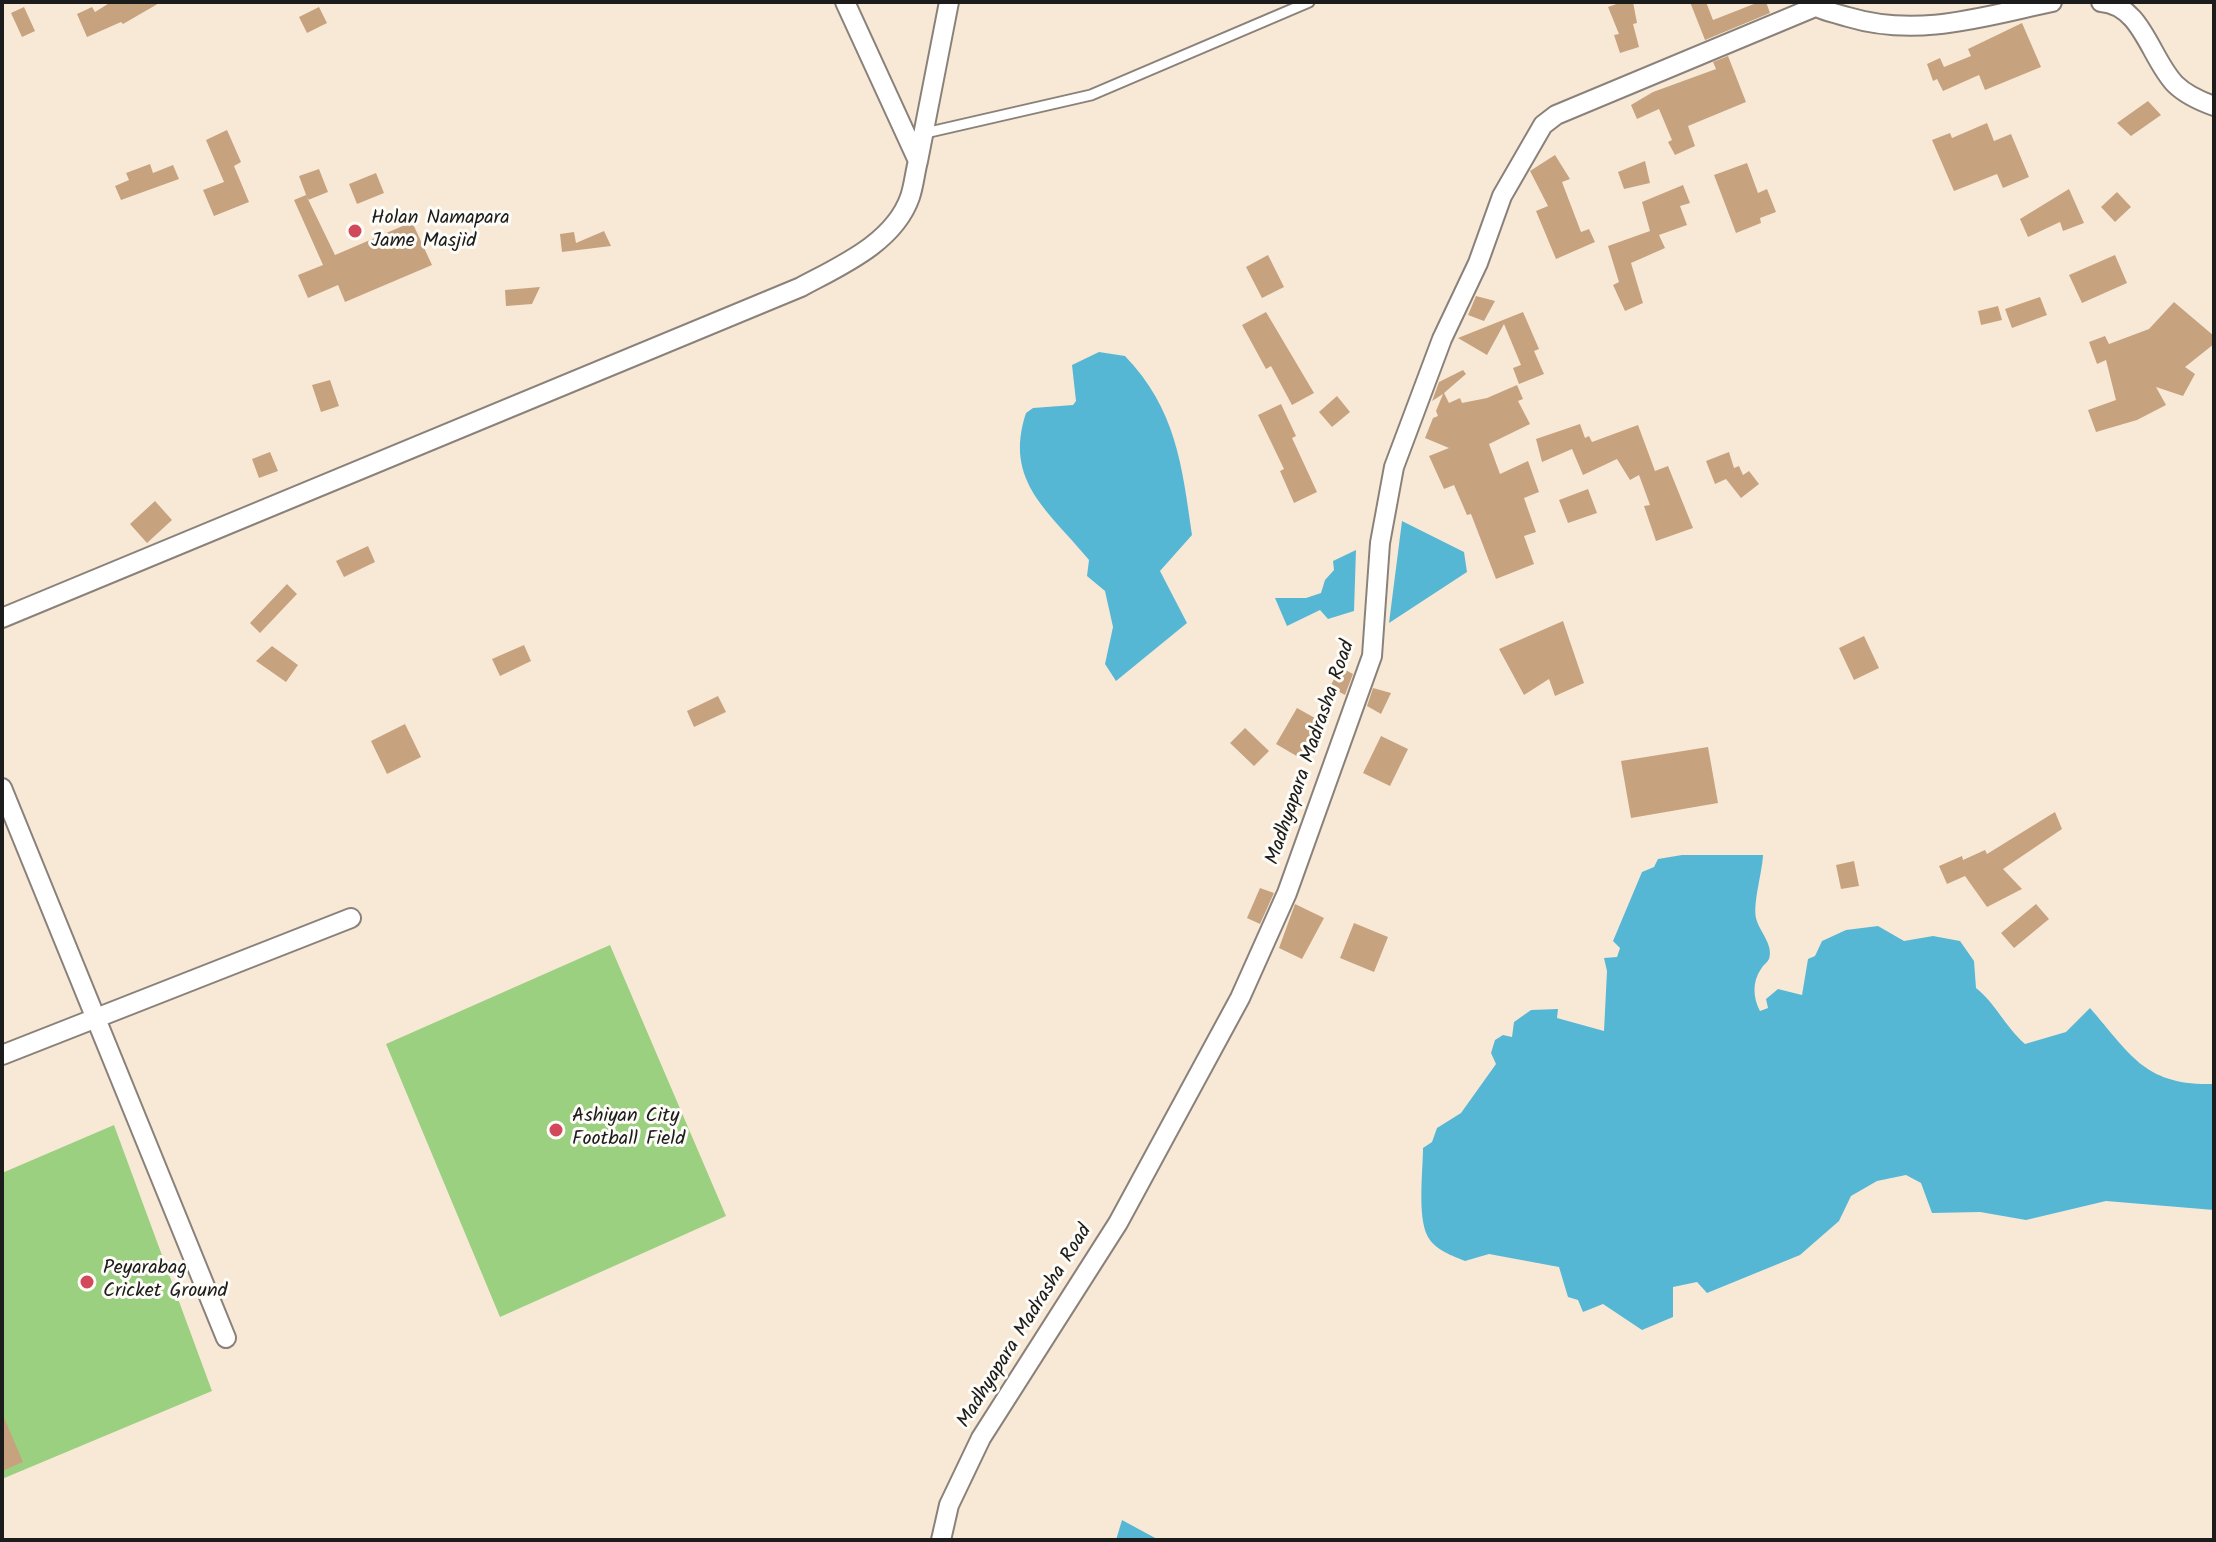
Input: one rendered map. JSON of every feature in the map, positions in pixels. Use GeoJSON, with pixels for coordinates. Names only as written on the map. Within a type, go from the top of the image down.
{"type":"FeatureCollection","features":[{"type":"Feature","properties":{"kind":"street"},"geometry":{"type":"LineString","coordinates":[[845,2],[918,161]]}},
{"type":"Feature","properties":{"kind":"street"},"geometry":{"type":"LineString","coordinates":[[2,618],[801,287],[881,239],[897,221],[909,198],[949,2]]}},
{"type":"Feature","properties":{"kind":"street"},"geometry":{"type":"LineString","coordinates":[[1811,5],[1869,24],[1905,29],[1938,27],[2052,2]]}},
{"type":"Feature","properties":{"kind":"street"},"geometry":{"type":"LineString","coordinates":[[2101,2],[2124,8],[2175,84],[2193,98],[2214,106]]}},
{"type":"Feature","properties":{"kind":"street","name":"Madhyapara Madrasha Road"},"geometry":{"type":"LineString","coordinates":[[941,1540],[949,1505],[981,1438],[1118,1223],[1240,998],[1287,893],[1372,656],[1380,543],[1394,467],[1442,339],[1478,263],[1502,196],[1543,125],[1556,115],[1811,5]]}},
{"type":"Feature","properties":{"kind":"street"},"geometry":{"type":"LineString","coordinates":[[2,788],[226,1338]]}},
{"type":"Feature","properties":{"kind":"street"},"geometry":{"type":"LineString","coordinates":[[2,1055],[351,918]]}},
{"type":"Feature","properties":{"kind":"lane"},"geometry":{"type":"LineString","coordinates":[[921,134],[1091,95],[1309,2]]}},
{"type":"Feature","properties":{"kind":"green space","name":"Ashiyan City Football Field"},"geometry":{"type":"Polygon","coordinates":[[[610,945],[726,1216],[500,1317],[386,1044],[610,945]]]}},
{"type":"Feature","properties":{"kind":"green space","name":"Peyarabag Cricket Ground"},"geometry":{"type":"Polygon","coordinates":[[[114,1125],[212,1391],[2,1479],[2,1173],[114,1125]]]}},
{"type":"Feature","properties":{"kind":"water"},"geometry":{"type":"Polygon","coordinates":[[[1099,352],[1125,356],[1156,396],[1180,462],[1192,535],[1160,571],[1187,623],[1116,681],[1105,664],[1113,627],[1105,591],[1087,576],[1089,560],[1034,494],[1021,458],[1026,413],[1033,408],[1073,405],[1076,401],[1072,365],[1099,352]]]}},
{"type":"Feature","properties":{"kind":"water"},"geometry":{"type":"Polygon","coordinates":[[[1402,521],[1464,552],[1467,572],[1389,623],[1402,521]]]}},
{"type":"Feature","properties":{"kind":"water"},"geometry":{"type":"Polygon","coordinates":[[[1356,550],[1354,611],[1328,619],[1320,610],[1287,626],[1275,598],[1306,598],[1321,593],[1325,580],[1334,570],[1333,561],[1356,550]]]}},
{"type":"Feature","properties":{"kind":"water"},"geometry":{"type":"Polygon","coordinates":[[[1682,855],[1763,855],[1755,911],[1770,954],[1755,985],[1760,1011],[1768,1008],[1766,999],[1778,989],[1802,995],[1808,959],[1815,956],[1822,941],[1846,930],[1878,926],[1904,941],[1933,936],[1960,941],[1974,961],[1976,988],[2025,1044],[2066,1032],[2090,1008],[2129,1053],[2155,1073],[2171,1080],[2214,1084],[2214,1210],[2106,1201],[2026,1220],[1980,1212],[1932,1213],[1921,1183],[1906,1175],[1877,1181],[1851,1196],[1839,1221],[1800,1255],[1707,1293],[1697,1282],[1673,1287],[1673,1317],[1642,1330],[1603,1304],[1583,1312],[1578,1300],[1568,1297],[1559,1267],[1489,1254],[1465,1261],[1440,1249],[1428,1237],[1423,1218],[1423,1148],[1432,1142],[1437,1128],[1461,1113],[1496,1064],[1491,1053],[1495,1040],[1503,1035],[1512,1037],[1514,1022],[1531,1010],[1558,1009],[1557,1018],[1604,1031],[1607,971],[1604,958],[1617,957],[1620,948],[1613,941],[1642,872],[1654,867],[1658,859],[1682,855]]]}},
{"type":"Feature","properties":{"kind":"water"},"geometry":{"type":"Polygon","coordinates":[[[1122,1520],[1157,1539],[1158,1540],[1116,1540],[1122,1520]]]}},
{"type":"Feature","properties":{"kind":"building"},"geometry":{"type":"Polygon","coordinates":[[[111,2],[161,2],[123,24],[121,22],[87,37],[77,14],[92,7],[95,12],[111,2]]]}},
{"type":"Feature","properties":{"kind":"building"},"geometry":{"type":"Polygon","coordinates":[[[1633,2],[1637,23],[1633,24],[1639,47],[1620,53],[1614,35],[1619,34],[1608,7],[1633,2]]]}},
{"type":"Feature","properties":{"kind":"building"},"geometry":{"type":"Polygon","coordinates":[[[1690,2],[1706,2],[1713,20],[1759,2],[1766,2],[1770,13],[1705,40],[1690,2]]]}},
{"type":"Feature","properties":{"kind":"building"},"geometry":{"type":"Polygon","coordinates":[[[24,7],[35,31],[22,37],[11,13],[24,7]]]}},
{"type":"Feature","properties":{"kind":"building"},"geometry":{"type":"Polygon","coordinates":[[[319,7],[327,23],[307,33],[299,17],[319,7]]]}},
{"type":"Feature","properties":{"kind":"building"},"geometry":{"type":"Polygon","coordinates":[[[2022,23],[2041,67],[1985,90],[1979,75],[1943,91],[1937,79],[1933,81],[1927,64],[1940,58],[1944,67],[1971,56],[1968,49],[2022,23]]]}},
{"type":"Feature","properties":{"kind":"building"},"geometry":{"type":"Polygon","coordinates":[[[1728,56],[1746,102],[1688,126],[1695,146],[1675,155],[1659,109],[1637,119],[1631,105],[1653,92],[1716,69],[1713,62],[1728,56]]]}},
{"type":"Feature","properties":{"kind":"building"},"geometry":{"type":"Polygon","coordinates":[[[2148,101],[2161,115],[2131,136],[2117,123],[2148,101]]]}},
{"type":"Feature","properties":{"kind":"building"},"geometry":{"type":"Polygon","coordinates":[[[1987,123],[1994,141],[2011,134],[2029,177],[2003,188],[1997,174],[1954,191],[1932,140],[1950,133],[1952,138],[1987,123]]]}},
{"type":"Feature","properties":{"kind":"building"},"geometry":{"type":"Polygon","coordinates":[[[227,130],[241,162],[234,166],[249,202],[214,216],[203,190],[224,182],[206,140],[227,130]]]}},
{"type":"Feature","properties":{"kind":"building"},"geometry":{"type":"Polygon","coordinates":[[[1555,155],[1570,179],[1562,182],[1581,232],[1589,229],[1595,242],[1556,259],[1536,211],[1548,206],[1530,171],[1555,155]]]}},
{"type":"Feature","properties":{"kind":"building"},"geometry":{"type":"Polygon","coordinates":[[[1645,161],[1650,183],[1624,189],[1618,172],[1645,161]]]}},
{"type":"Feature","properties":{"kind":"building"},"geometry":{"type":"Polygon","coordinates":[[[1747,163],[1758,193],[1767,189],[1776,212],[1760,218],[1761,223],[1736,233],[1714,175],[1747,163]]]}},
{"type":"Feature","properties":{"kind":"building"},"geometry":{"type":"Polygon","coordinates":[[[150,164],[153,173],[173,165],[179,179],[121,200],[115,186],[129,180],[126,173],[150,164]]]}},
{"type":"Feature","properties":{"kind":"building"},"geometry":{"type":"Polygon","coordinates":[[[319,169],[328,192],[308,200],[299,176],[319,169]]]}},
{"type":"Feature","properties":{"kind":"building"},"geometry":{"type":"Polygon","coordinates":[[[376,173],[384,193],[357,204],[349,184],[376,173]]]}},
{"type":"Feature","properties":{"kind":"building"},"geometry":{"type":"Polygon","coordinates":[[[1683,185],[1690,203],[1680,206],[1687,225],[1659,235],[1665,248],[1631,263],[1643,303],[1625,311],[1613,285],[1619,282],[1608,246],[1650,231],[1642,202],[1683,185]]]}},
{"type":"Feature","properties":{"kind":"building"},"geometry":{"type":"Polygon","coordinates":[[[2069,189],[2084,223],[2063,231],[2060,222],[2028,237],[2020,219],[2069,189]]]}},
{"type":"Feature","properties":{"kind":"building"},"geometry":{"type":"Polygon","coordinates":[[[2117,192],[2131,207],[2115,222],[2101,207],[2117,192]]]}},
{"type":"Feature","properties":{"kind":"building"},"geometry":{"type":"Polygon","coordinates":[[[306,195],[335,255],[412,222],[432,265],[345,302],[338,285],[308,298],[298,275],[323,265],[294,200],[306,195]]]}},
{"type":"Feature","properties":{"kind":"building"},"geometry":{"type":"Polygon","coordinates":[[[604,231],[611,246],[562,252],[560,234],[574,232],[576,243],[604,231]]]}},
{"type":"Feature","properties":{"kind":"building"},"geometry":{"type":"Polygon","coordinates":[[[1268,255],[1284,287],[1262,298],[1246,267],[1268,255]]]}},
{"type":"Feature","properties":{"kind":"building"},"geometry":{"type":"Polygon","coordinates":[[[2115,255],[2127,283],[2082,303],[2069,275],[2115,255]]]}},
{"type":"Feature","properties":{"kind":"building"},"geometry":{"type":"Polygon","coordinates":[[[540,287],[532,304],[506,306],[505,290],[540,287]]]}},
{"type":"Feature","properties":{"kind":"building"},"geometry":{"type":"Polygon","coordinates":[[[1476,296],[1495,301],[1484,321],[1468,315],[1476,296]]]}},
{"type":"Feature","properties":{"kind":"building"},"geometry":{"type":"Polygon","coordinates":[[[2040,297],[2047,315],[2012,328],[2005,309],[2040,297]]]}},
{"type":"Feature","properties":{"kind":"building"},"geometry":{"type":"Polygon","coordinates":[[[2174,302],[2214,336],[2214,344],[2185,367],[2195,374],[2183,396],[2156,387],[2166,405],[2137,420],[2096,432],[2088,410],[2116,400],[2106,360],[2097,364],[2089,342],[2105,336],[2109,344],[2149,329],[2174,302]]]}},
{"type":"Feature","properties":{"kind":"building"},"geometry":{"type":"Polygon","coordinates":[[[1998,306],[2002,320],[1981,325],[1978,311],[1998,306]]]}},
{"type":"Feature","properties":{"kind":"building"},"geometry":{"type":"Polygon","coordinates":[[[1266,312],[1314,393],[1292,405],[1271,366],[1266,369],[1242,325],[1266,312]]]}},
{"type":"Feature","properties":{"kind":"building"},"geometry":{"type":"Polygon","coordinates":[[[1523,312],[1539,349],[1534,351],[1544,374],[1519,384],[1513,368],[1521,365],[1504,324],[1487,355],[1458,338],[1523,312]]]}},
{"type":"Feature","properties":{"kind":"building"},"geometry":{"type":"Polygon","coordinates":[[[1463,370],[1466,374],[1444,393],[1449,403],[1460,398],[1462,403],[1487,398],[1517,385],[1523,399],[1518,401],[1530,424],[1489,444],[1500,474],[1528,461],[1539,492],[1524,498],[1536,532],[1524,536],[1534,564],[1496,579],[1471,514],[1467,515],[1454,485],[1444,489],[1429,456],[1449,448],[1425,438],[1433,418],[1438,416],[1436,411],[1443,394],[1432,401],[1439,382],[1463,370]]]}},
{"type":"Feature","properties":{"kind":"building"},"geometry":{"type":"Polygon","coordinates":[[[330,380],[339,406],[321,412],[312,385],[330,380]]]}},
{"type":"Feature","properties":{"kind":"building"},"geometry":{"type":"Polygon","coordinates":[[[1337,396],[1350,412],[1332,427],[1319,412],[1337,396]]]}},
{"type":"Feature","properties":{"kind":"building"},"geometry":{"type":"Polygon","coordinates":[[[1281,404],[1296,436],[1292,438],[1317,492],[1294,503],[1280,471],[1284,469],[1258,415],[1281,404]]]}},
{"type":"Feature","properties":{"kind":"building"},"geometry":{"type":"Polygon","coordinates":[[[1580,424],[1585,438],[1589,436],[1592,442],[1638,425],[1655,471],[1668,466],[1693,528],[1656,541],[1644,506],[1650,505],[1639,475],[1630,480],[1617,459],[1583,475],[1572,449],[1542,462],[1536,439],[1580,424]]]}},
{"type":"Feature","properties":{"kind":"building"},"geometry":{"type":"Polygon","coordinates":[[[270,452],[278,471],[259,478],[252,459],[270,452]]]}},
{"type":"Feature","properties":{"kind":"building"},"geometry":{"type":"Polygon","coordinates":[[[1729,452],[1734,468],[1739,466],[1743,475],[1749,471],[1759,484],[1741,498],[1726,479],[1715,484],[1706,461],[1729,452]]]}},
{"type":"Feature","properties":{"kind":"building"},"geometry":{"type":"Polygon","coordinates":[[[1588,489],[1597,513],[1568,523],[1559,500],[1588,489]]]}},
{"type":"Feature","properties":{"kind":"building"},"geometry":{"type":"Polygon","coordinates":[[[155,501],[172,520],[147,543],[130,524],[155,501]]]}},
{"type":"Feature","properties":{"kind":"building"},"geometry":{"type":"Polygon","coordinates":[[[368,546],[375,562],[344,577],[336,561],[368,546]]]}},
{"type":"Feature","properties":{"kind":"building"},"geometry":{"type":"Polygon","coordinates":[[[287,584],[297,594],[260,633],[250,623],[287,584]]]}},
{"type":"Feature","properties":{"kind":"building"},"geometry":{"type":"Polygon","coordinates":[[[1563,621],[1584,683],[1555,696],[1549,679],[1524,695],[1499,649],[1563,621]]]}},
{"type":"Feature","properties":{"kind":"building"},"geometry":{"type":"Polygon","coordinates":[[[1864,636],[1879,668],[1854,680],[1839,648],[1864,636]]]}},
{"type":"Feature","properties":{"kind":"building"},"geometry":{"type":"Polygon","coordinates":[[[524,645],[531,661],[500,676],[492,659],[524,645]]]}},
{"type":"Feature","properties":{"kind":"building"},"geometry":{"type":"Polygon","coordinates":[[[272,646],[298,665],[286,682],[256,661],[272,646]]]}},
{"type":"Feature","properties":{"kind":"building"},"geometry":{"type":"Polygon","coordinates":[[[1340,667],[1353,674],[1345,695],[1330,687],[1340,667]]]}},
{"type":"Feature","properties":{"kind":"building"},"geometry":{"type":"Polygon","coordinates":[[[1373,688],[1391,693],[1381,714],[1367,706],[1373,688]]]}},
{"type":"Feature","properties":{"kind":"building"},"geometry":{"type":"Polygon","coordinates":[[[718,696],[726,712],[694,727],[687,711],[718,696]]]}},
{"type":"Feature","properties":{"kind":"building"},"geometry":{"type":"Polygon","coordinates":[[[1297,708],[1322,722],[1300,758],[1276,744],[1297,708]]]}},
{"type":"Feature","properties":{"kind":"building"},"geometry":{"type":"Polygon","coordinates":[[[405,724],[421,757],[387,774],[371,741],[405,724]]]}},
{"type":"Feature","properties":{"kind":"building"},"geometry":{"type":"Polygon","coordinates":[[[1245,728],[1269,751],[1254,766],[1230,743],[1245,728]]]}},
{"type":"Feature","properties":{"kind":"building"},"geometry":{"type":"Polygon","coordinates":[[[1381,736],[1408,749],[1390,786],[1363,773],[1381,736]]]}},
{"type":"Feature","properties":{"kind":"building"},"geometry":{"type":"Polygon","coordinates":[[[1708,747],[1718,803],[1631,818],[1621,761],[1708,747]]]}},
{"type":"Feature","properties":{"kind":"building"},"geometry":{"type":"Polygon","coordinates":[[[2055,812],[2062,829],[2003,869],[2022,889],[1987,907],[1965,876],[1947,884],[1939,866],[1985,850],[1987,854],[2055,812]]]}},
{"type":"Feature","properties":{"kind":"building"},"geometry":{"type":"Polygon","coordinates":[[[1854,861],[1859,886],[1841,889],[1836,865],[1854,861]]]}},
{"type":"Feature","properties":{"kind":"building"},"geometry":{"type":"Polygon","coordinates":[[[1260,888],[1274,893],[1260,924],[1247,918],[1260,888]]]}},
{"type":"Feature","properties":{"kind":"building"},"geometry":{"type":"Polygon","coordinates":[[[1295,904],[1324,918],[1302,959],[1279,948],[1295,904]]]}},
{"type":"Feature","properties":{"kind":"building"},"geometry":{"type":"Polygon","coordinates":[[[2036,904],[2049,919],[2014,948],[2001,933],[2036,904]]]}},
{"type":"Feature","properties":{"kind":"building"},"geometry":{"type":"Polygon","coordinates":[[[1354,923],[1388,937],[1374,972],[1340,958],[1354,923]]]}},
{"type":"Feature","properties":{"kind":"building"},"geometry":{"type":"Polygon","coordinates":[[[2,1413],[23,1462],[2,1471],[2,1413]]]}},
{"type":"Feature","properties":{"kind":"place","name":"Holan Namapara Jame Masjid"},"geometry":{"type":"Point","coordinates":[355,231]}},
{"type":"Feature","properties":{"kind":"place","name":"Ashiyan City Football Field"},"geometry":{"type":"Point","coordinates":[556,1130]}},
{"type":"Feature","properties":{"kind":"place","name":"Peyarabag Cricket Ground"},"geometry":{"type":"Point","coordinates":[87,1282]}}]}
